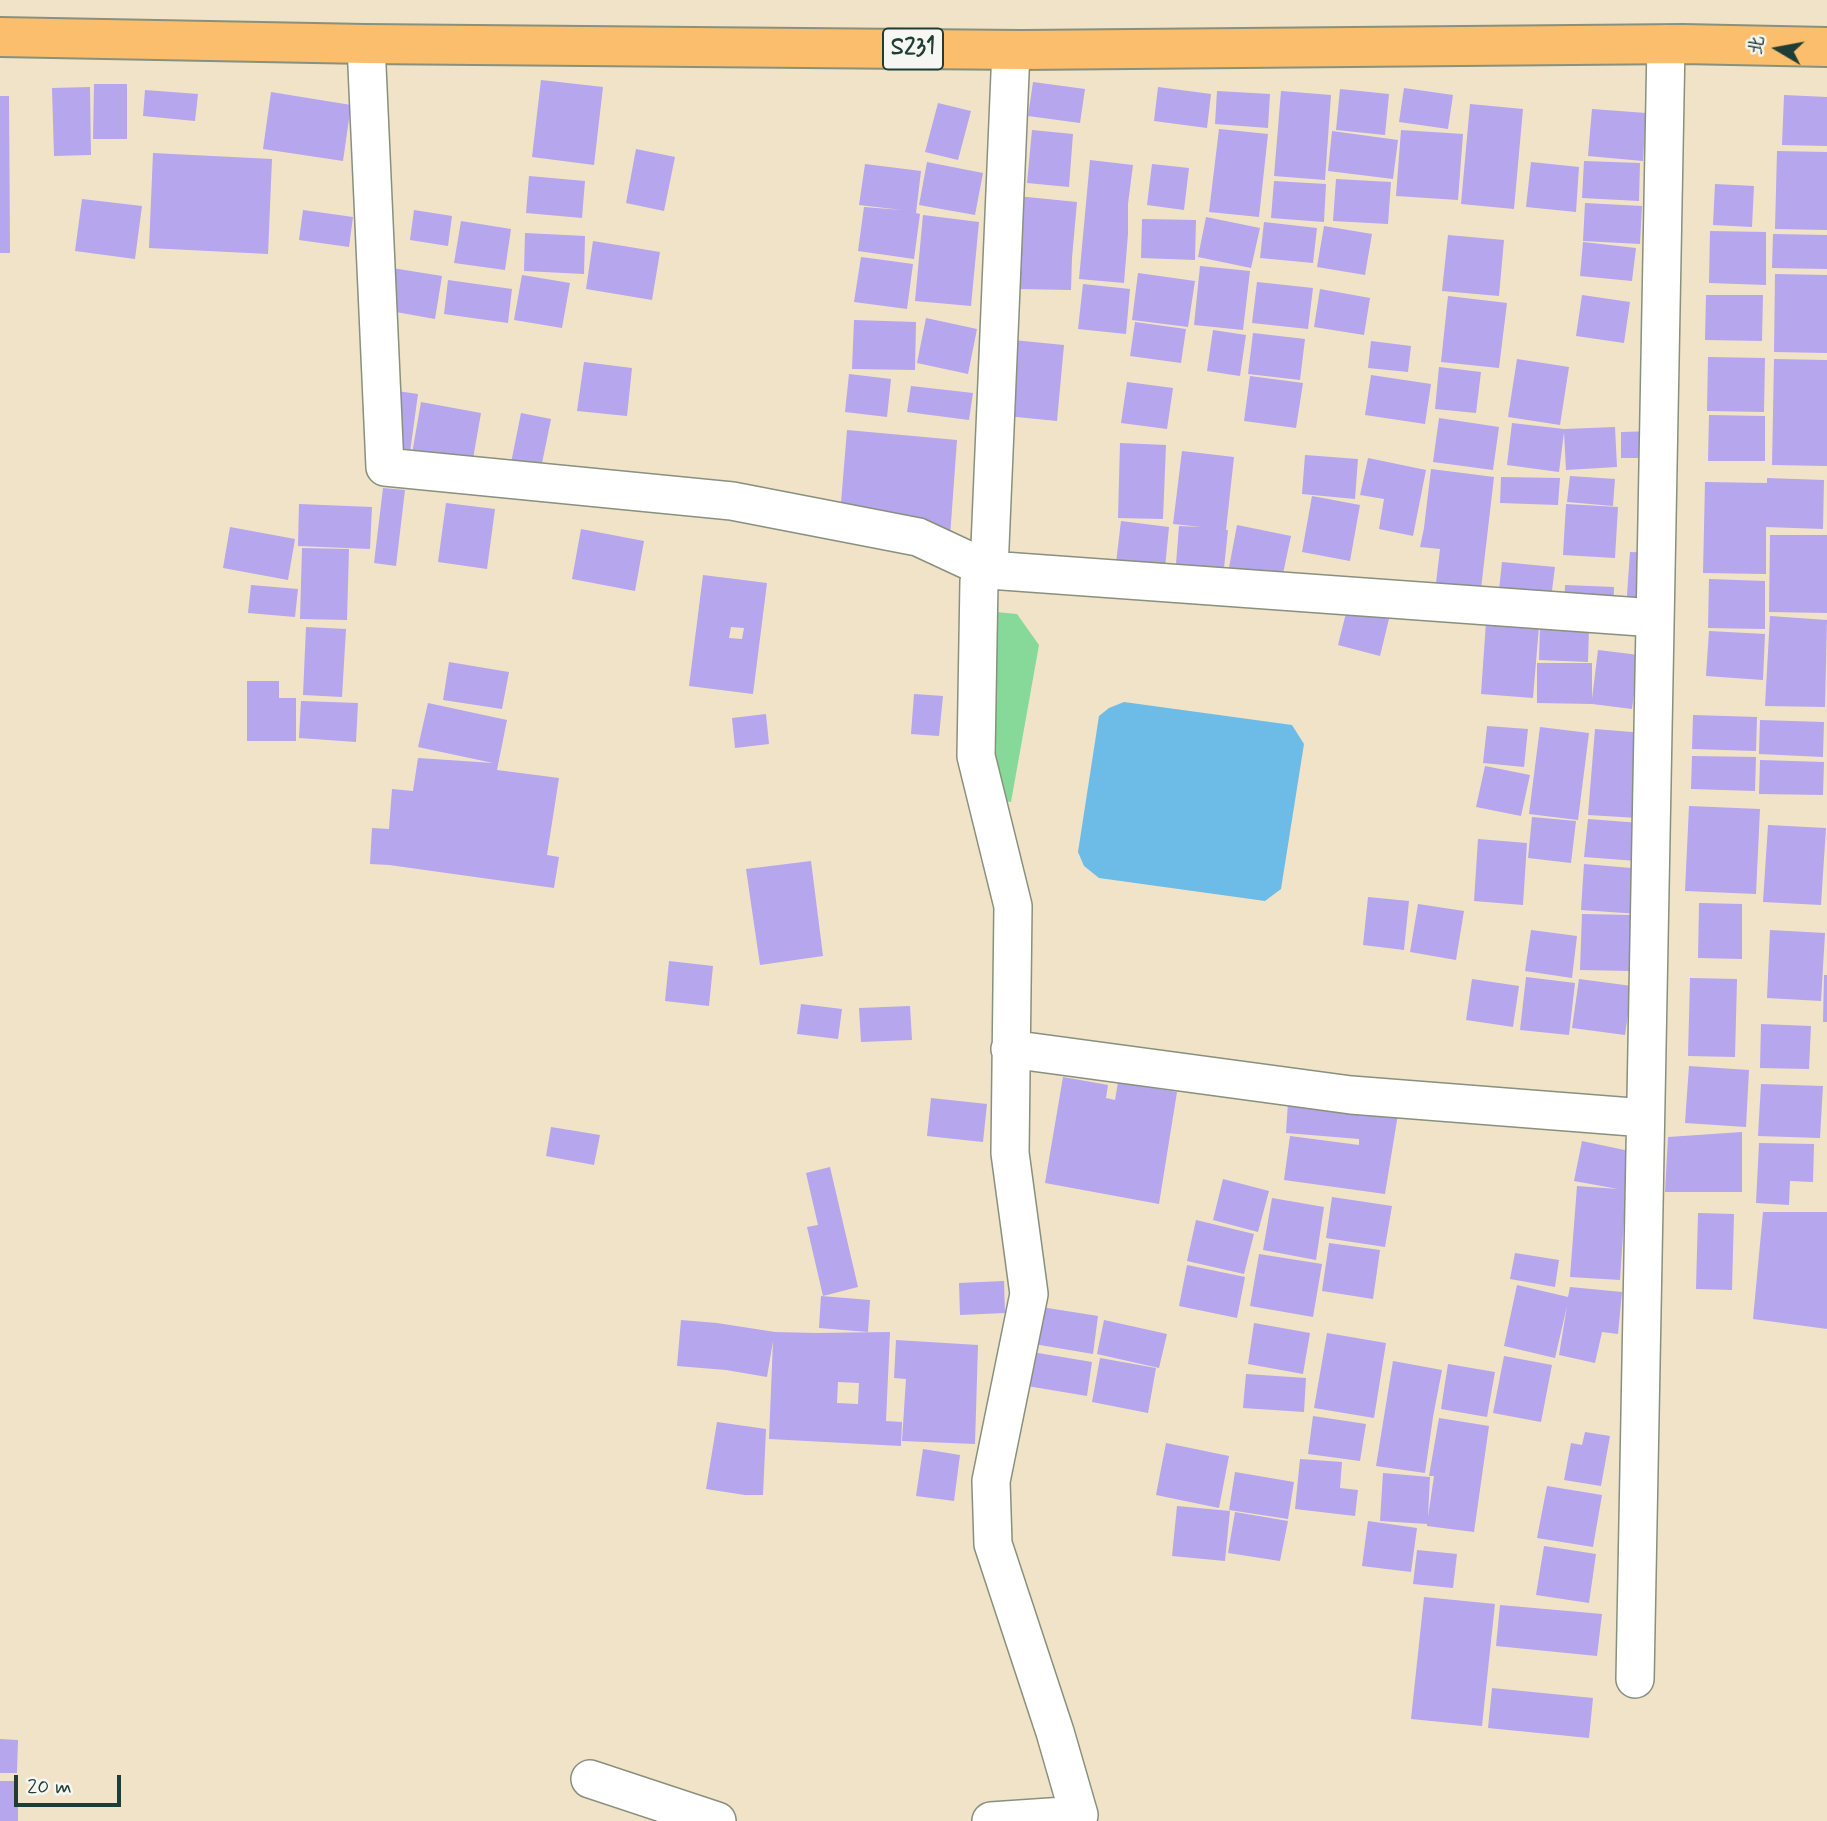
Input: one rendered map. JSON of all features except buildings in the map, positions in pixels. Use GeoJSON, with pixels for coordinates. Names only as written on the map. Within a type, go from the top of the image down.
{"type":"FeatureCollection","features":[{"type":"Feature","properties":{"kind":"main road","name":"S231"},"geometry":{"type":"LineString","coordinates":[[0,37],[366,44],[1011,50],[1666,44],[1827,47]]}},
{"type":"Feature","properties":{"kind":"street"},"geometry":{"type":"LineString","coordinates":[[366,44],[385,467],[732,501],[919,537],[989,570],[1655,618]]}},
{"type":"Feature","properties":{"kind":"street"},"geometry":{"type":"LineString","coordinates":[[1635,1679],[1666,44]]}},
{"type":"Feature","properties":{"kind":"street"},"geometry":{"type":"LineString","coordinates":[[991,1821],[1079,1815],[1055,1732],[993,1544],[991,1480],[1029,1294],[1010,1153],[1013,906],[976,756],[979,582],[989,570],[1011,50]]}},
{"type":"Feature","properties":{"kind":"street"},"geometry":{"type":"LineString","coordinates":[[1010,1049],[1351,1095],[1645,1118]]}},
{"type":"Feature","properties":{"kind":"street"},"geometry":{"type":"LineString","coordinates":[[590,1779],[717,1821]]}},
{"type":"Feature","properties":{"kind":"green space"},"geometry":{"type":"Polygon","coordinates":[[[996,612],[1017,614],[1039,645],[1011,802],[1004,801],[996,762],[996,612]]]}},
{"type":"Feature","properties":{"kind":"water"},"geometry":{"type":"Polygon","coordinates":[[[1124,702],[1292,725],[1304,744],[1281,889],[1265,901],[1099,878],[1084,866],[1078,852],[1099,716],[1124,702]]]}}]}
